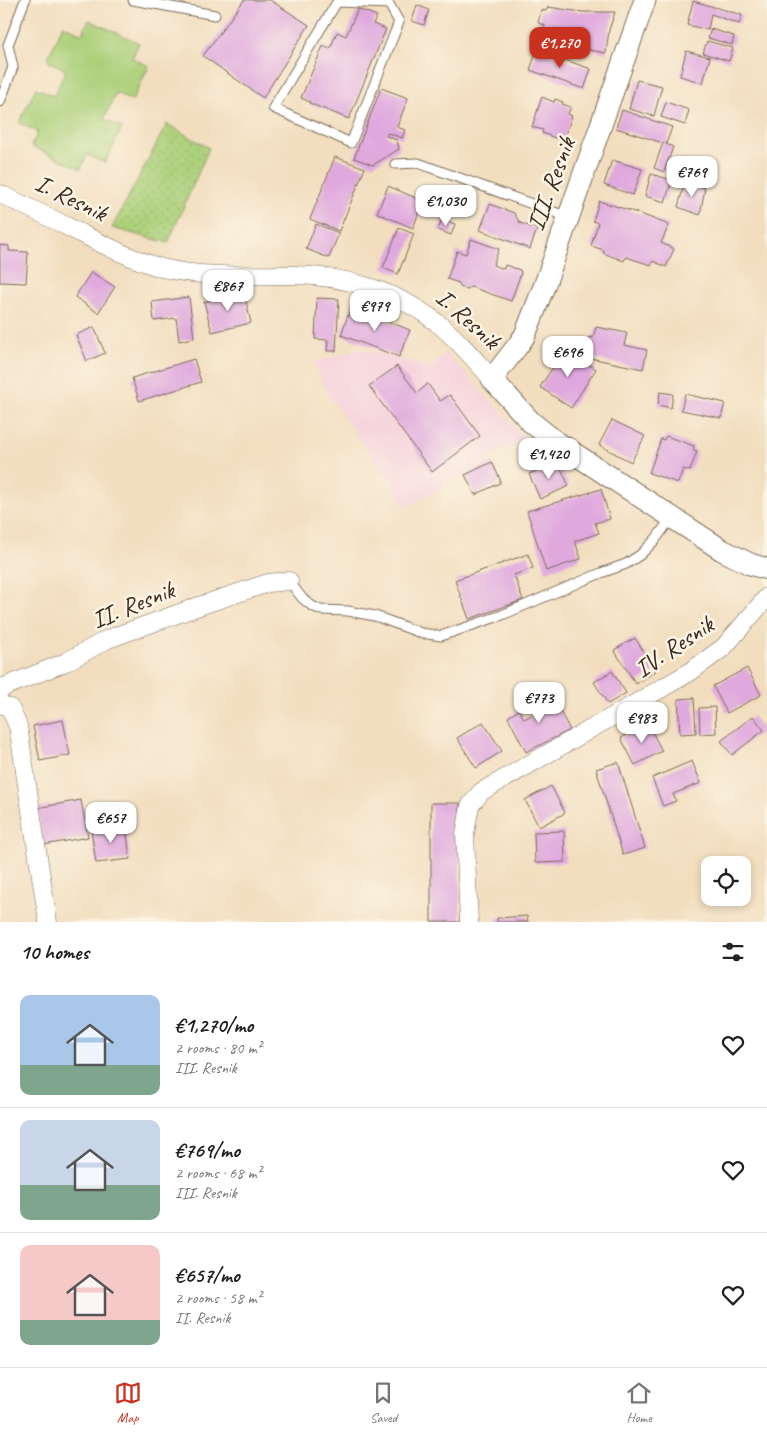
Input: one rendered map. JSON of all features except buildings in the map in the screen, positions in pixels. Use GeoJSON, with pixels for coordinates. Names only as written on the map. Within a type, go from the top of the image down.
{"type":"FeatureCollection","features":[{"type":"Feature","properties":{"kind":"street","name":"III. Resnik"},"geometry":{"type":"LineString","coordinates":[[492,379],[520,344],[525,334],[545,284],[645,0]]}},
{"type":"Feature","properties":{"kind":"street","name":"I. Resnik"},"geometry":{"type":"LineString","coordinates":[[0,194],[126,256],[162,268],[211,275],[294,274],[318,276],[340,280],[388,294],[420,311],[450,333],[531,422],[555,441],[722,550],[750,564],[767,569]]}},
{"type":"Feature","properties":{"kind":"street","name":"II. Resnik"},"geometry":{"type":"LineString","coordinates":[[0,692],[4,687],[66,662],[108,639],[268,583],[290,580]]}},
{"type":"Feature","properties":{"kind":"street","name":"IV. Resnik"},"geometry":{"type":"LineString","coordinates":[[469,922],[465,834],[470,806],[481,792],[690,672],[724,648],[767,597]]}},
{"type":"Feature","properties":{"kind":"street"},"geometry":{"type":"LineString","coordinates":[[0,704],[10,708],[18,726],[48,922]]}},
{"type":"Feature","properties":{"kind":"lane"},"geometry":{"type":"LineString","coordinates":[[0,102],[13,67],[8,46],[25,0]]}},
{"type":"Feature","properties":{"kind":"lane"},"geometry":{"type":"LineString","coordinates":[[133,0],[215,15]]}},
{"type":"Feature","properties":{"kind":"lane"},"geometry":{"type":"LineString","coordinates":[[337,2],[391,2],[399,22],[351,142],[273,108],[337,2]]}},
{"type":"Feature","properties":{"kind":"lane"},"geometry":{"type":"LineString","coordinates":[[395,164],[418,163],[569,217]]}},
{"type":"Feature","properties":{"kind":"lane"},"geometry":{"type":"LineString","coordinates":[[290,580],[302,598],[321,610],[348,611],[376,616],[421,633],[441,636],[502,615],[626,564],[640,555],[655,540],[672,517]]}},
{"type":"Feature","properties":{"kind":"shaded area"},"geometry":{"type":"Polygon","coordinates":[[[363,349],[431,367],[446,353],[525,438],[407,507],[327,393],[313,362],[363,349]]]}},
{"type":"Feature","properties":{"kind":"green space"},"geometry":{"type":"Polygon","coordinates":[[[89,20],[139,43],[132,58],[149,66],[132,101],[116,93],[104,119],[122,128],[105,163],[87,155],[81,169],[31,146],[38,132],[19,123],[36,88],[54,96],[66,70],[47,60],[63,25],[82,34],[89,20]]]}},
{"type":"Feature","properties":{"kind":"green space"},"geometry":{"type":"Polygon","coordinates":[[[167,124],[209,148],[168,243],[112,228],[167,124]]]}}]}
